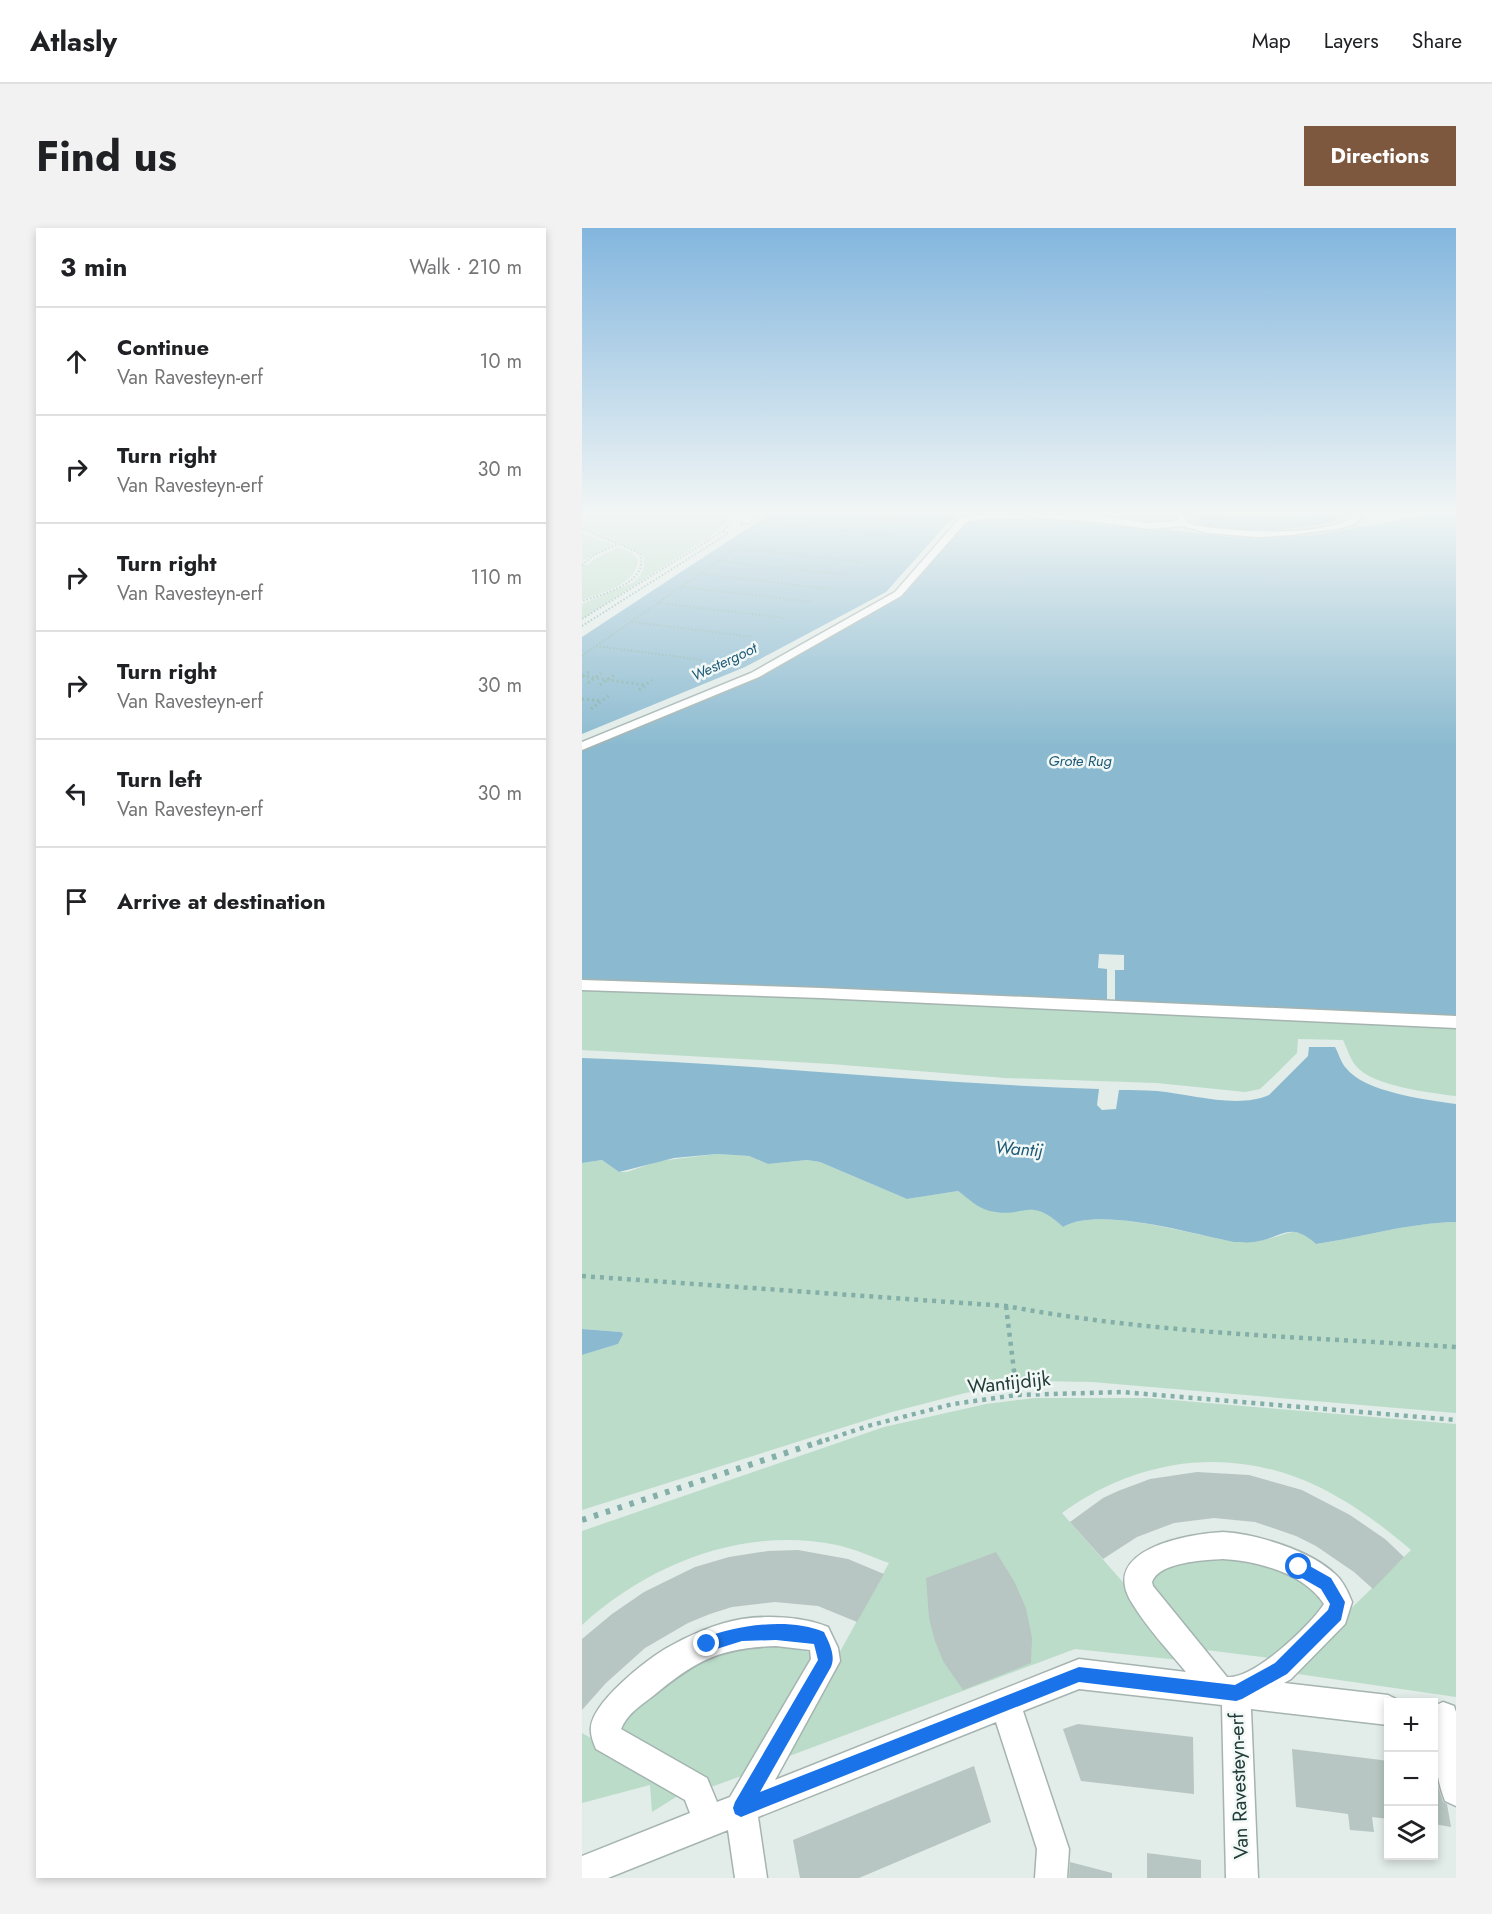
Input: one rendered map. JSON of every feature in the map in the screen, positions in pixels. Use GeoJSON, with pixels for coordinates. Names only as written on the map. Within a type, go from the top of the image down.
{"type":"FeatureCollection","features":[{"type":"Feature","properties":{"kind":"street"},"geometry":{"type":"LineString","coordinates":[[582,746],[755,675],[900,592]]}},
{"type":"Feature","properties":{"kind":"street"},"geometry":{"type":"LineString","coordinates":[[582,985],[821,993],[1456,1022]]}},
{"type":"Feature","properties":{"kind":"street","name":"Van Ravesteyn-erf"},"geometry":{"type":"LineString","coordinates":[[1228,1692],[1281,1669],[1335,1614],[1338,1602],[1326,1584],[1299,1567],[1267,1554],[1230,1545],[1198,1547],[1168,1553],[1141,1569],[1137,1580],[1141,1593],[1228,1692],[1242,1878]]}},
{"type":"Feature","properties":{"kind":"street"},"geometry":{"type":"LineString","coordinates":[[709,1820],[696,1789],[607,1738],[606,1726],[617,1707],[675,1659],[707,1644],[742,1633],[776,1632],[818,1637],[824,1648],[826,1661],[741,1808],[751,1878]]}},
{"type":"Feature","properties":{"kind":"street","name":"Van Ravesteyn-erf"},"geometry":{"type":"LineString","coordinates":[[582,1872],[1079,1674],[1384,1709]]}},
{"type":"Feature","properties":{"kind":"street"},"geometry":{"type":"LineString","coordinates":[[1006,1705],[1053,1849],[1050,1878]]}},
{"type":"Feature","properties":{"kind":"street"},"geometry":{"type":"LineString","coordinates":[[1444,1717],[1456,1790]]}},
{"type":"Feature","properties":{"kind":"path"},"geometry":{"type":"LineString","coordinates":[[582,601],[605,592]]}},
{"type":"Feature","properties":{"kind":"path"},"geometry":{"type":"LineString","coordinates":[[582,619],[625,592]]}},
{"type":"Feature","properties":{"kind":"path"},"geometry":{"type":"LineString","coordinates":[[582,626],[636,592]]}},
{"type":"Feature","properties":{"kind":"path"},"geometry":{"type":"LineString","coordinates":[[582,656],[674,592]]}},
{"type":"Feature","properties":{"kind":"path"},"geometry":{"type":"LineString","coordinates":[[725,592],[814,602]]}},
{"type":"Feature","properties":{"kind":"path"},"geometry":{"type":"LineString","coordinates":[[658,603],[786,618]]}},
{"type":"Feature","properties":{"kind":"path"},"geometry":{"type":"LineString","coordinates":[[631,622],[753,637]]}},
{"type":"Feature","properties":{"kind":"path"},"geometry":{"type":"LineString","coordinates":[[596,646],[702,660]]}},
{"type":"Feature","properties":{"kind":"path"},"geometry":{"type":"LineString","coordinates":[[582,677],[589,672]]}},
{"type":"Feature","properties":{"kind":"path"},"geometry":{"type":"LineString","coordinates":[[588,683],[601,673]]}},
{"type":"Feature","properties":{"kind":"path"},"geometry":{"type":"LineString","coordinates":[[600,685],[614,675]]}},
{"type":"Feature","properties":{"kind":"path"},"geometry":{"type":"LineString","coordinates":[[614,686],[626,676]]}},
{"type":"Feature","properties":{"kind":"path"},"geometry":{"type":"LineString","coordinates":[[582,677],[645,685]]}},
{"type":"Feature","properties":{"kind":"path"},"geometry":{"type":"LineString","coordinates":[[626,688],[639,678]]}},
{"type":"Feature","properties":{"kind":"path"},"geometry":{"type":"LineString","coordinates":[[639,690],[652,680]]}},
{"type":"Feature","properties":{"kind":"path"},"geometry":{"type":"LineString","coordinates":[[582,698],[587,693]]}},
{"type":"Feature","properties":{"kind":"path"},"geometry":{"type":"LineString","coordinates":[[585,705],[598,694]]}},
{"type":"Feature","properties":{"kind":"path"},"geometry":{"type":"LineString","coordinates":[[591,709],[610,695]]}},
{"type":"Feature","properties":{"kind":"path"},"geometry":{"type":"LineString","coordinates":[[582,698],[601,701]]}},
{"type":"Feature","properties":{"kind":"path"},"geometry":{"type":"LineString","coordinates":[[582,1276],[1006,1306],[1070,1318],[1127,1324],[1456,1347]]}},
{"type":"Feature","properties":{"kind":"path"},"geometry":{"type":"LineString","coordinates":[[1006,1306],[1017,1395]]}},
{"type":"Feature","properties":{"kind":"path","name":"Wantijdijk"},"geometry":{"type":"LineString","coordinates":[[582,1520],[868,1426],[953,1404],[1017,1395],[1122,1392],[1456,1420]]}},
{"type":"Feature","properties":{"kind":"green space"},"geometry":{"type":"Polygon","coordinates":[[[582,592],[605,592],[582,600],[582,592]]]}},
{"type":"Feature","properties":{"kind":"green space"},"geometry":{"type":"Polygon","coordinates":[[[611,592],[624,592],[582,619],[582,604],[611,592]]]}},
{"type":"Feature","properties":{"kind":"green space"},"geometry":{"type":"Polygon","coordinates":[[[582,990],[798,994],[1456,1024],[1456,1096],[1403,1087],[1375,1079],[1356,1066],[1343,1040],[1298,1039],[1297,1053],[1260,1089],[1245,1092],[1157,1083],[1005,1078],[831,1064],[582,1050],[582,990]]]}},
{"type":"Feature","properties":{"kind":"green space"},"geometry":{"type":"Polygon","coordinates":[[[717,1154],[749,1156],[768,1164],[807,1160],[820,1162],[907,1199],[958,1191],[965,1196],[1023,1210],[1040,1210],[1050,1215],[1063,1227],[1079,1221],[1121,1220],[1240,1242],[1262,1240],[1296,1232],[1316,1244],[1403,1228],[1456,1222],[1456,1413],[1092,1382],[1039,1381],[965,1393],[892,1412],[582,1510],[582,1355],[618,1344],[621,1332],[582,1329],[582,1163],[602,1160],[619,1172],[627,1172],[659,1161],[717,1154]]]}},
{"type":"Feature","properties":{"kind":"green space"},"geometry":{"type":"Polygon","coordinates":[[[1035,1398],[1149,1398],[1456,1424],[1456,1697],[1291,1673],[1291,1667],[1411,1550],[1366,1515],[1317,1486],[1284,1473],[1251,1465],[1218,1462],[1153,1469],[1091,1494],[1062,1513],[1188,1656],[1188,1661],[1075,1649],[784,1758],[784,1753],[889,1563],[837,1545],[802,1540],[768,1541],[734,1546],[668,1567],[609,1603],[582,1625],[582,1531],[884,1427],[986,1404],[1035,1398]]]}},
{"type":"Feature","properties":{"kind":"green space"},"geometry":{"type":"Polygon","coordinates":[[[1235,1557],[1295,1579],[1328,1602],[1278,1659],[1198,1649],[1149,1583],[1156,1574],[1176,1563],[1235,1557]]]}},
{"type":"Feature","properties":{"kind":"green space"},"geometry":{"type":"Polygon","coordinates":[[[777,1646],[810,1652],[815,1658],[758,1770],[711,1787],[622,1730],[639,1705],[651,1694],[666,1682],[697,1664],[725,1653],[777,1646]]]}},
{"type":"Feature","properties":{"kind":"green space"},"geometry":{"type":"Polygon","coordinates":[[[582,1733],[684,1792],[652,1812],[650,1785],[582,1803],[582,1733]]]}},
{"type":"Feature","properties":{"kind":"water","name":"Westergoot"},"geometry":{"type":"Polygon","coordinates":[[[651,592],[886,592],[745,667],[582,734],[582,637],[651,592]]]}},
{"type":"Feature","properties":{"kind":"water","name":"Grote Rug"},"geometry":{"type":"Polygon","coordinates":[[[901,592],[1456,592],[1456,1020],[582,984],[582,748],[740,683],[893,601],[901,592]]]}},
{"type":"Feature","properties":{"kind":"water","name":"Wantij"},"geometry":{"type":"Polygon","coordinates":[[[1309,1047],[1335,1047],[1344,1066],[1355,1076],[1381,1089],[1456,1104],[1456,1222],[1403,1228],[1316,1244],[1299,1233],[1292,1232],[1254,1242],[1234,1242],[1122,1220],[1079,1221],[1063,1227],[1052,1217],[1034,1210],[1002,1213],[985,1210],[958,1191],[907,1199],[820,1162],[807,1160],[768,1164],[749,1156],[717,1154],[674,1158],[619,1172],[602,1160],[582,1163],[582,1058],[1099,1089],[1097,1105],[1102,1110],[1116,1109],[1119,1090],[1157,1091],[1229,1101],[1257,1099],[1269,1095],[1308,1056],[1309,1047]]]}},
{"type":"Feature","properties":{"kind":"water"},"geometry":{"type":"Polygon","coordinates":[[[582,1329],[623,1334],[618,1344],[582,1355],[582,1329]]]}},
{"type":"Feature","properties":{"kind":"pier"},"geometry":{"type":"Polygon","coordinates":[[[1099,954],[1124,955],[1124,970],[1115,970],[1115,1003],[1107,1003],[1107,969],[1098,968],[1099,954]]]}},
{"type":"Feature","properties":{"kind":"building"},"geometry":{"type":"Polygon","coordinates":[[[1197,1472],[1249,1475],[1302,1490],[1350,1515],[1385,1539],[1404,1557],[1373,1589],[1354,1572],[1316,1546],[1296,1536],[1255,1522],[1214,1518],[1174,1523],[1137,1537],[1103,1559],[1070,1522],[1103,1498],[1118,1491],[1150,1479],[1197,1472]]]}},
{"type":"Feature","properties":{"kind":"building"},"geometry":{"type":"Polygon","coordinates":[[[798,1550],[848,1559],[884,1574],[857,1622],[818,1606],[775,1602],[732,1607],[710,1614],[688,1623],[645,1648],[606,1683],[582,1710],[582,1639],[612,1614],[644,1592],[695,1567],[729,1557],[768,1551],[798,1550]]]}},
{"type":"Feature","properties":{"kind":"building"},"geometry":{"type":"Polygon","coordinates":[[[996,1552],[1014,1581],[1026,1608],[1032,1638],[1031,1663],[963,1690],[943,1661],[934,1638],[929,1618],[926,1578],[996,1552]]]}},
{"type":"Feature","properties":{"kind":"building"},"geometry":{"type":"Polygon","coordinates":[[[1078,1724],[1193,1737],[1194,1794],[1081,1781],[1063,1729],[1078,1724]]]}},
{"type":"Feature","properties":{"kind":"building"},"geometry":{"type":"Polygon","coordinates":[[[1292,1749],[1384,1760],[1384,1818],[1372,1817],[1374,1832],[1350,1830],[1348,1814],[1296,1807],[1292,1749]]]}},
{"type":"Feature","properties":{"kind":"building"},"geometry":{"type":"Polygon","coordinates":[[[974,1766],[991,1822],[859,1878],[800,1878],[793,1840],[974,1766]]]}},
{"type":"Feature","properties":{"kind":"building"},"geometry":{"type":"Polygon","coordinates":[[[1438,1786],[1443,1802],[1447,1804],[1451,1827],[1438,1825],[1438,1786]]]}},
{"type":"Feature","properties":{"kind":"building"},"geometry":{"type":"Polygon","coordinates":[[[1147,1853],[1201,1860],[1201,1878],[1147,1878],[1147,1853]]]}},
{"type":"Feature","properties":{"kind":"building"},"geometry":{"type":"Polygon","coordinates":[[[1070,1862],[1112,1873],[1112,1878],[1069,1878],[1070,1862]]]}},
{"type":"Feature","properties":{"kind":"route"},"geometry":{"type":"LineString","coordinates":[[707,1644],[742,1633],[776,1632],[818,1637],[824,1648],[826,1661],[741,1808],[1006,1705],[1079,1674],[1236,1693],[1281,1669],[1335,1614],[1338,1602],[1326,1584],[1299,1567]]}}]}
